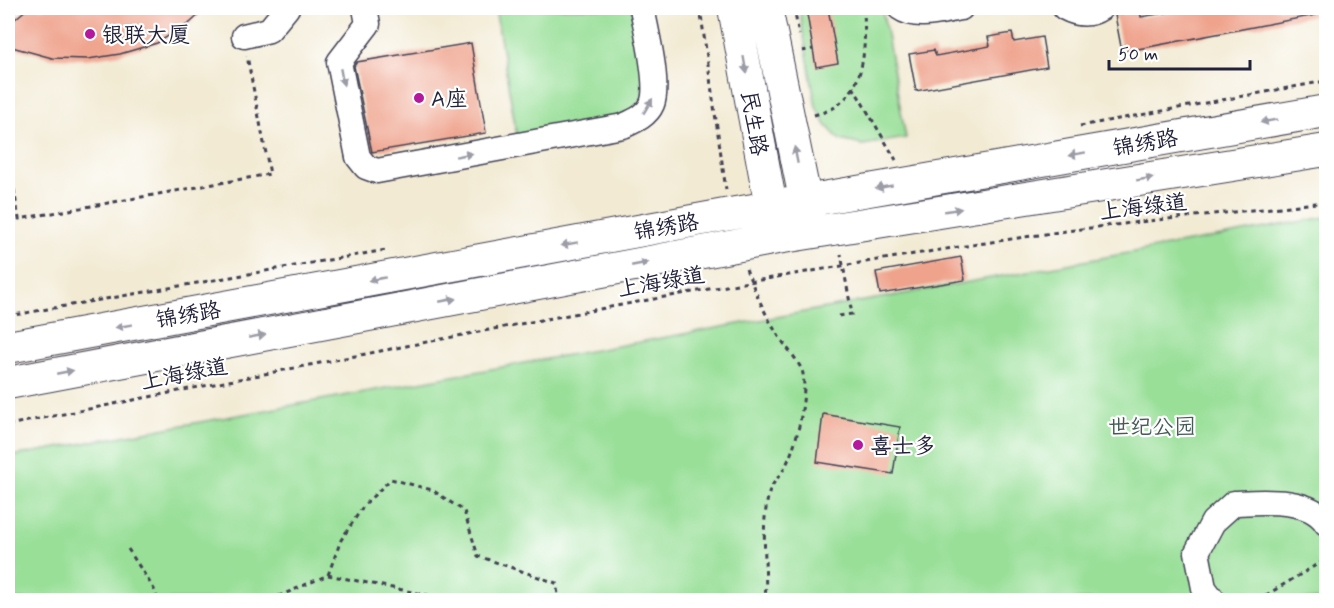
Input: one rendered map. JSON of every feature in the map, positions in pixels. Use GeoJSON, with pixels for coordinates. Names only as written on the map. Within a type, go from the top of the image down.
{"type":"FeatureCollection","features":[{"type":"Feature","properties":{"kind":"main road","name":"民生路"},"geometry":{"type":"LineString","coordinates":[[734,8],[777,238]]}},
{"type":"Feature","properties":{"kind":"main road","name":"民生路"},"geometry":{"type":"LineString","coordinates":[[766,8],[812,233]]}},
{"type":"Feature","properties":{"kind":"main road","name":"锦绣路"},"geometry":{"type":"LineString","coordinates":[[8,347],[730,214],[1326,111]]}},
{"type":"Feature","properties":{"kind":"main road","name":"锦绣路"},"geometry":{"type":"LineString","coordinates":[[8,383],[740,253],[777,238],[1326,150]]}},
{"type":"Feature","properties":{"kind":"lane"},"geometry":{"type":"LineString","coordinates":[[243,36],[269,30],[287,8]]}},
{"type":"Feature","properties":{"kind":"lane"},"geometry":{"type":"LineString","coordinates":[[365,8],[368,24],[339,62],[358,158],[366,168],[377,171],[623,126],[641,117],[652,104],[655,87],[642,8]]}},
{"type":"Feature","properties":{"kind":"lane"},"geometry":{"type":"LineString","coordinates":[[900,8],[920,14],[961,8]]}},
{"type":"Feature","properties":{"kind":"lane"},"geometry":{"type":"LineString","coordinates":[[1065,8],[1082,14],[1101,8]]}},
{"type":"Feature","properties":{"kind":"lane"},"geometry":{"type":"LineString","coordinates":[[1214,600],[1204,588],[1197,552],[1213,522],[1234,503],[1289,502],[1322,515],[1326,522]]}},
{"type":"Feature","properties":{"kind":"path"},"geometry":{"type":"LineString","coordinates":[[700,8],[730,214]]}},
{"type":"Feature","properties":{"kind":"path"},"geometry":{"type":"LineString","coordinates":[[814,115],[835,107],[850,94],[854,87],[861,71],[864,8]]}},
{"type":"Feature","properties":{"kind":"path"},"geometry":{"type":"LineString","coordinates":[[8,154],[19,219],[270,174],[243,36]]}},
{"type":"Feature","properties":{"kind":"path"},"geometry":{"type":"LineString","coordinates":[[802,51],[813,49]]}},
{"type":"Feature","properties":{"kind":"path"},"geometry":{"type":"LineString","coordinates":[[854,87],[896,160]]}},
{"type":"Feature","properties":{"kind":"path","name":"上海绿道"},"geometry":{"type":"LineString","coordinates":[[8,425],[341,359],[751,282],[1061,232],[1326,202]]}},
{"type":"Feature","properties":{"kind":"path"},"geometry":{"type":"LineString","coordinates":[[839,316],[852,314],[840,247]]}},
{"type":"Feature","properties":{"kind":"path"},"geometry":{"type":"LineString","coordinates":[[740,253],[751,282],[777,333],[802,370],[805,394],[799,427],[786,467],[771,488],[769,497],[764,549],[765,600]]}},
{"type":"Feature","properties":{"kind":"path"},"geometry":{"type":"LineString","coordinates":[[327,575],[341,540],[364,505],[391,478],[432,490],[464,511],[478,556],[556,583],[559,600]]}},
{"type":"Feature","properties":{"kind":"path"},"geometry":{"type":"LineString","coordinates":[[128,549],[154,589],[158,600]]}},
{"type":"Feature","properties":{"kind":"path"},"geometry":{"type":"LineString","coordinates":[[1258,600],[1326,559]]}},
{"type":"Feature","properties":{"kind":"path"},"geometry":{"type":"LineString","coordinates":[[270,600],[327,575],[452,600]]}},
{"type":"Feature","properties":{"kind":"path"},"geometry":{"type":"LineString","coordinates":[[422,600],[423,594]]}},
{"type":"Feature","properties":{"kind":"green space"},"geometry":{"type":"Polygon","coordinates":[[[495,8],[632,8],[644,80],[642,98],[620,117],[517,136],[495,8]]]}},
{"type":"Feature","properties":{"kind":"green space"},"geometry":{"type":"Polygon","coordinates":[[[799,8],[882,8],[906,138],[863,145],[840,140],[826,125],[816,107],[799,8]]]}},
{"type":"Feature","properties":{"kind":"green space","name":"世纪公园"},"geometry":{"type":"Polygon","coordinates":[[[1326,217],[1326,600],[8,600],[8,457],[1326,217]]]}},
{"type":"Feature","properties":{"kind":"building","name":"银联大厦"},"geometry":{"type":"Polygon","coordinates":[[[28,8],[206,8],[190,23],[157,43],[120,54],[88,59],[52,58],[8,46],[8,25],[28,8]]]}},
{"type":"Feature","properties":{"kind":"building"},"geometry":{"type":"Polygon","coordinates":[[[806,8],[828,8],[838,63],[816,67],[806,8]]]}},
{"type":"Feature","properties":{"kind":"building"},"geometry":{"type":"Polygon","coordinates":[[[1194,8],[1315,8],[1316,15],[1122,52],[1115,15],[1140,10],[1141,17],[1194,8]]]}},
{"type":"Feature","properties":{"kind":"building"},"geometry":{"type":"Polygon","coordinates":[[[1012,33],[1014,42],[1042,37],[1047,67],[916,91],[909,54],[934,50],[936,56],[990,46],[988,37],[1012,33]]]}},
{"type":"Feature","properties":{"kind":"building","name":"A座"},"geometry":{"type":"Polygon","coordinates":[[[471,43],[486,133],[372,152],[354,66],[357,62],[471,43]]]}},
{"type":"Feature","properties":{"kind":"building"},"geometry":{"type":"Polygon","coordinates":[[[961,257],[965,280],[880,294],[876,272],[961,257]]]}},
{"type":"Feature","properties":{"kind":"building","name":"喜士多"},"geometry":{"type":"Polygon","coordinates":[[[823,414],[900,427],[893,474],[817,462],[823,414]]]}},
{"type":"Feature","properties":{"kind":"place","name":"银联大厦"},"geometry":{"type":"Point","coordinates":[90,34]}},
{"type":"Feature","properties":{"kind":"place","name":"A座"},"geometry":{"type":"Point","coordinates":[419,98]}},
{"type":"Feature","properties":{"kind":"place","name":"喜士多"},"geometry":{"type":"Point","coordinates":[858,445]}}]}
